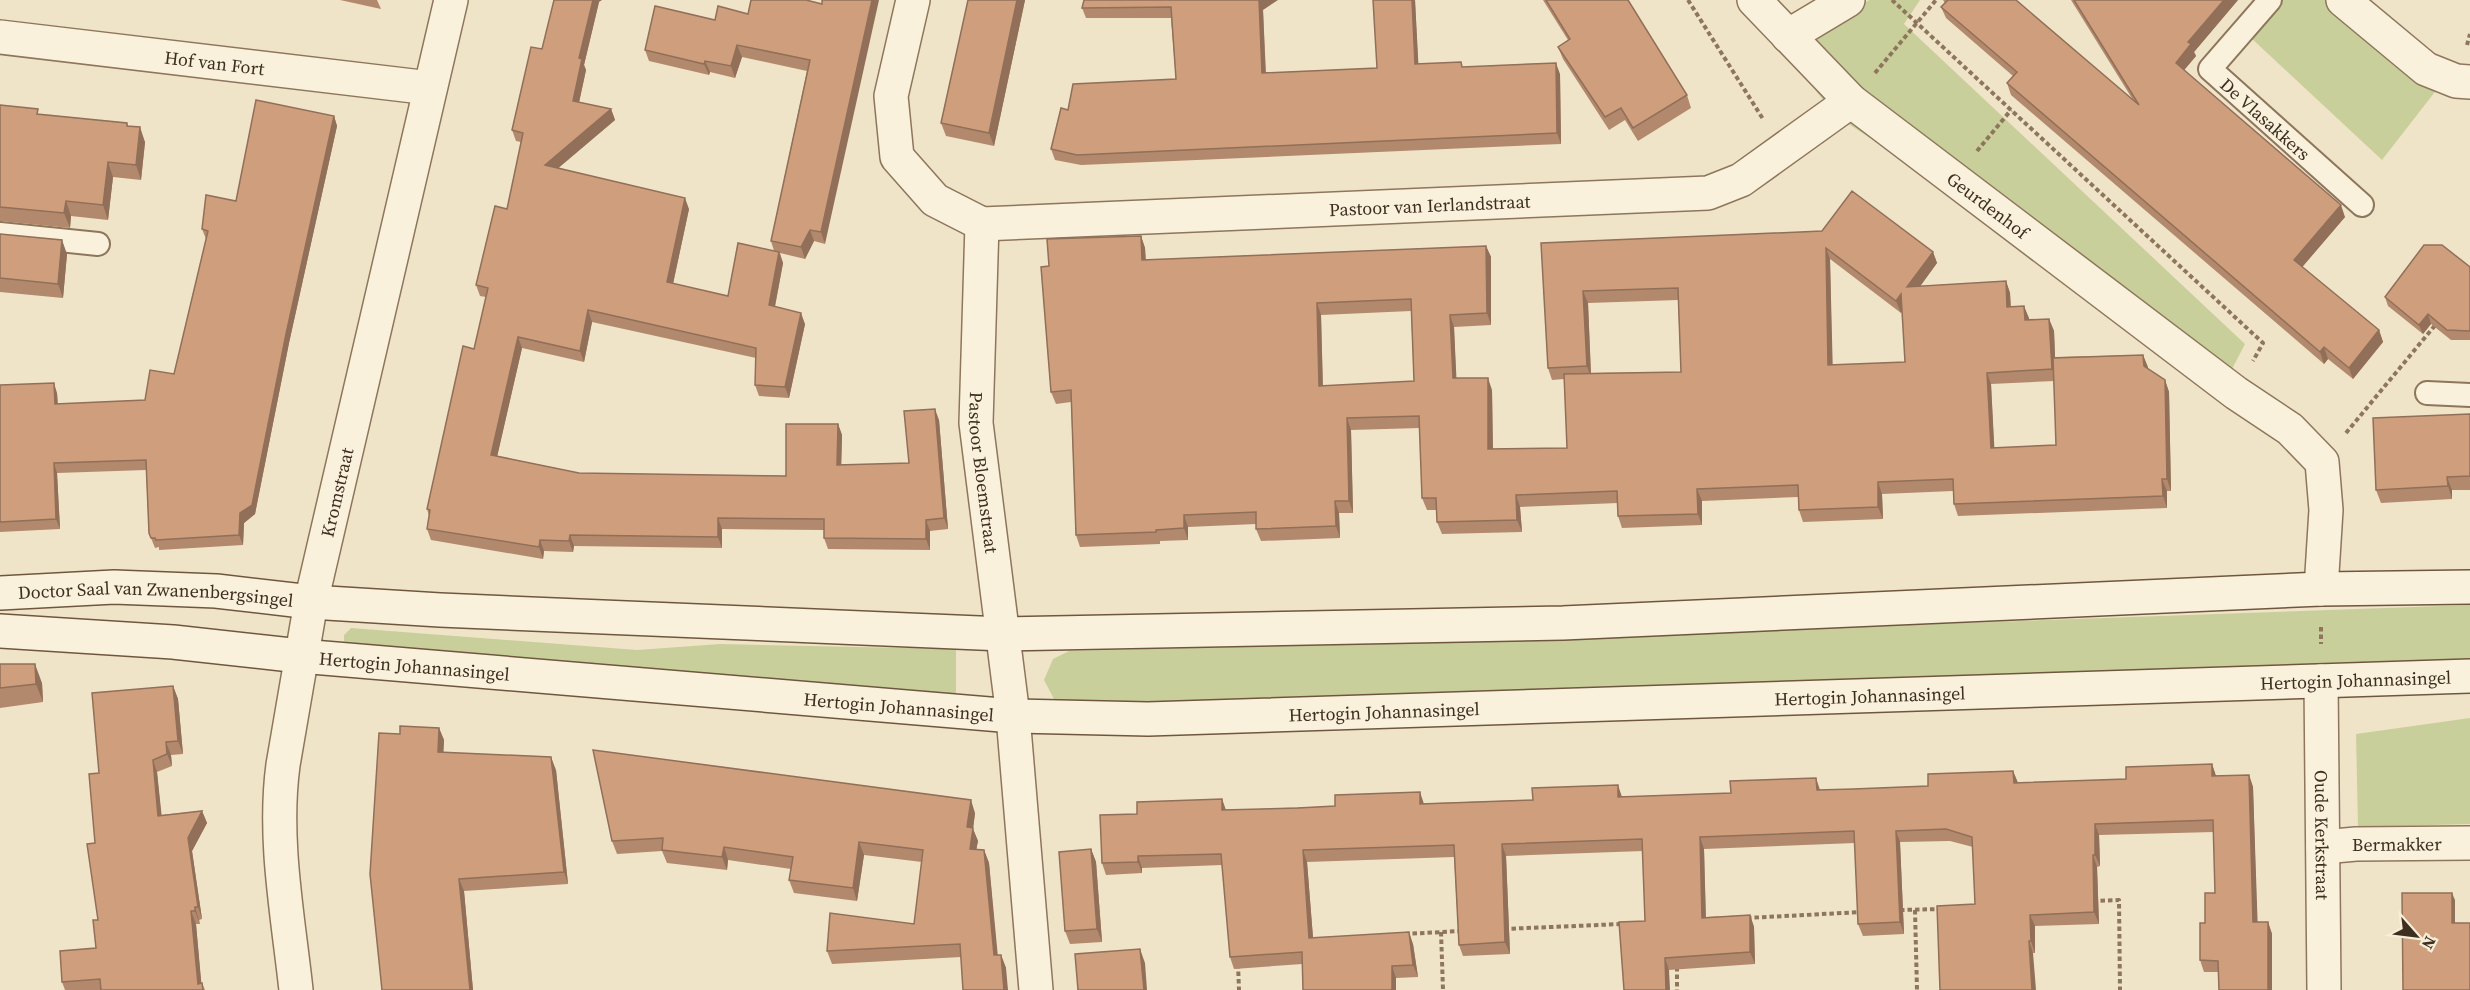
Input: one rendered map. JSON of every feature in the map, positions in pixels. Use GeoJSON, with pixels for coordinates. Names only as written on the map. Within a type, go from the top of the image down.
{"type":"FeatureCollection","features":[{"type":"Feature","properties":{"kind":"street","name":"Kromstraat"},"geometry":{"type":"LineString","coordinates":[[296,990],[280,850],[279,791],[300,656],[451,0]]}},
{"type":"Feature","properties":{"kind":"street"},"geometry":{"type":"LineString","coordinates":[[913,0],[891,96],[897,157],[935,200],[982,224]]}},
{"type":"Feature","properties":{"kind":"street","name":"Geurdenhof"},"geometry":{"type":"LineString","coordinates":[[1754,0],[1851,101],[2236,393],[2290,429],[2322,462]]}},
{"type":"Feature","properties":{"kind":"street"},"geometry":{"type":"LineString","coordinates":[[1788,36],[1848,0]]}},
{"type":"Feature","properties":{"kind":"street"},"geometry":{"type":"LineString","coordinates":[[2343,0],[2426,69],[2456,81],[2470,82]]}},
{"type":"Feature","properties":{"kind":"street","name":"Hof van Fort"},"geometry":{"type":"LineString","coordinates":[[0,37],[430,88]]}},
{"type":"Feature","properties":{"kind":"street","name":"Pastoor van Ierlandstraat"},"geometry":{"type":"LineString","coordinates":[[982,224],[1708,193],[1741,180],[1851,101]]}},
{"type":"Feature","properties":{"kind":"street","name":"Pastoor Bloemstraat"},"geometry":{"type":"LineString","coordinates":[[982,224],[976,423],[1013,716],[1036,990]]}},
{"type":"Feature","properties":{"kind":"street"},"geometry":{"type":"LineString","coordinates":[[2321,589],[2326,510],[2322,462]]}},
{"type":"Feature","properties":{"kind":"street","name":"Doctor Saal van Zwanenbergsingel"},"geometry":{"type":"LineString","coordinates":[[0,593],[114,587],[216,591],[311,602]]}},
{"type":"Feature","properties":{"kind":"street"},"geometry":{"type":"LineString","coordinates":[[311,602],[440,610],[1003,634],[1563,623],[2321,589],[2470,587]]}},
{"type":"Feature","properties":{"kind":"street"},"geometry":{"type":"LineString","coordinates":[[0,631],[173,642],[300,656]]}},
{"type":"Feature","properties":{"kind":"street","name":"Hertogin Johannasingel"},"geometry":{"type":"LineString","coordinates":[[300,656],[1013,716],[1160,719],[2470,676]]}},
{"type":"Feature","properties":{"kind":"street","name":"Oude Kerkstraat"},"geometry":{"type":"LineString","coordinates":[[2321,681],[2324,990]]}},
{"type":"Feature","properties":{"kind":"street","name":"Bermakker"},"geometry":{"type":"LineString","coordinates":[[2323,847],[2356,844],[2470,843]]}},
{"type":"Feature","properties":{"kind":"lane","name":"De Vlasakkers"},"geometry":{"type":"LineString","coordinates":[[2270,0],[2210,69],[2362,205]]}},
{"type":"Feature","properties":{"kind":"lane"},"geometry":{"type":"LineString","coordinates":[[0,234],[98,244]]}},
{"type":"Feature","properties":{"kind":"lane"},"geometry":{"type":"LineString","coordinates":[[2427,393],[2470,395]]}},
{"type":"Feature","properties":{"kind":"path"},"geometry":{"type":"LineString","coordinates":[[1688,0],[1782,150]]}},
{"type":"Feature","properties":{"kind":"path"},"geometry":{"type":"LineString","coordinates":[[1892,0],[2263,343],[2236,393]]}},
{"type":"Feature","properties":{"kind":"path"},"geometry":{"type":"LineString","coordinates":[[1851,101],[1936,0]]}},
{"type":"Feature","properties":{"kind":"path"},"geometry":{"type":"LineString","coordinates":[[1953,178],[2011,110]]}},
{"type":"Feature","properties":{"kind":"path"},"geometry":{"type":"LineString","coordinates":[[2322,462],[2441,318]]}},
{"type":"Feature","properties":{"kind":"path"},"geometry":{"type":"LineString","coordinates":[[2321,589],[2321,681]]}},
{"type":"Feature","properties":{"kind":"path"},"geometry":{"type":"LineString","coordinates":[[2086,901],[2119,900],[2120,990]]}},
{"type":"Feature","properties":{"kind":"path"},"geometry":{"type":"LineString","coordinates":[[1891,911],[1946,908]]}},
{"type":"Feature","properties":{"kind":"path"},"geometry":{"type":"LineString","coordinates":[[1915,910],[1917,990]]}},
{"type":"Feature","properties":{"kind":"path"},"geometry":{"type":"LineString","coordinates":[[1736,918],[1867,912]]}},
{"type":"Feature","properties":{"kind":"path"},"geometry":{"type":"LineString","coordinates":[[1500,929],[1629,923]]}},
{"type":"Feature","properties":{"kind":"path"},"geometry":{"type":"LineString","coordinates":[[1396,934],[1465,931]]}},
{"type":"Feature","properties":{"kind":"path"},"geometry":{"type":"LineString","coordinates":[[1442,932],[1443,990]]}},
{"type":"Feature","properties":{"kind":"path"},"geometry":{"type":"LineString","coordinates":[[1238,955],[1239,990]]}},
{"type":"Feature","properties":{"kind":"path"},"geometry":{"type":"LineString","coordinates":[[1677,956],[1677,990]]}},
{"type":"Feature","properties":{"kind":"green space"},"geometry":{"type":"Polygon","coordinates":[[[1869,0],[1920,0],[1904,24],[2245,344],[2231,371],[1836,116],[1787,55],[1869,0]]]}},
{"type":"Feature","properties":{"kind":"green space"},"geometry":{"type":"Polygon","coordinates":[[[2282,0],[2331,0],[2438,88],[2382,160],[2250,37],[2253,38],[2282,0]]]}},
{"type":"Feature","properties":{"kind":"green space"},"geometry":{"type":"Polygon","coordinates":[[[2470,605],[2470,661],[1948,681],[1068,705],[1054,699],[1044,680],[1053,659],[1069,651],[1459,641],[2470,605]]]}},
{"type":"Feature","properties":{"kind":"green space"},"geometry":{"type":"Polygon","coordinates":[[[351,628],[637,650],[720,644],[956,649],[956,697],[350,647],[344,641],[344,635],[351,628]]]}},
{"type":"Feature","properties":{"kind":"green space"},"geometry":{"type":"Polygon","coordinates":[[[2470,718],[2470,824],[2358,827],[2356,734],[2470,718]]]}},
{"type":"Feature","properties":{"kind":"building"},"geometry":{"type":"Polygon","coordinates":[[[554,0],[593,0],[579,58],[582,59],[573,101],[611,109],[545,165],[685,198],[667,282],[728,296],[738,243],[779,252],[769,305],[801,313],[785,387],[755,385],[756,348],[588,310],[580,351],[518,337],[491,455],[579,473],[786,476],[786,424],[838,424],[837,465],[909,463],[904,411],[935,409],[944,518],[926,520],[926,539],[824,538],[824,519],[718,518],[718,537],[570,535],[569,541],[540,540],[539,547],[427,529],[430,510],[427,509],[463,346],[474,349],[488,288],[476,285],[495,206],[507,209],[523,133],[512,130],[531,47],[542,49],[554,0]]]}},
{"type":"Feature","properties":{"kind":"building"},"geometry":{"type":"Polygon","coordinates":[[[751,0],[806,0],[822,4],[822,0],[872,0],[821,232],[810,230],[801,247],[771,241],[810,60],[737,45],[731,66],[705,61],[704,64],[645,50],[655,6],[715,20],[718,6],[748,14],[751,0]]]}},
{"type":"Feature","properties":{"kind":"building"},"geometry":{"type":"Polygon","coordinates":[[[968,0],[1017,0],[989,133],[941,123],[968,0]]]}},
{"type":"Feature","properties":{"kind":"building"},"geometry":{"type":"Polygon","coordinates":[[[1084,0],[1259,0],[1262,73],[1377,68],[1373,0],[1412,0],[1415,64],[1461,62],[1462,67],[1556,63],[1557,133],[1077,155],[1051,149],[1061,108],[1068,110],[1073,84],[1176,79],[1171,7],[1082,8],[1084,0]]]}},
{"type":"Feature","properties":{"kind":"building"},"geometry":{"type":"Polygon","coordinates":[[[1546,0],[1628,0],[1687,95],[1633,128],[1621,108],[1605,117],[1558,47],[1570,39],[1546,0]]]}},
{"type":"Feature","properties":{"kind":"building"},"geometry":{"type":"Polygon","coordinates":[[[1948,0],[2016,0],[2139,105],[2074,0],[2224,0],[2188,42],[2191,44],[2176,63],[2341,205],[2294,260],[2379,330],[2349,368],[2324,347],[2320,352],[2007,83],[2017,72],[1941,7],[1948,0]]]}},
{"type":"Feature","properties":{"kind":"building"},"geometry":{"type":"Polygon","coordinates":[[[256,100],[334,116],[286,334],[252,505],[240,513],[239,535],[156,540],[151,538],[146,460],[54,463],[56,519],[0,522],[0,385],[54,383],[55,404],[145,400],[150,370],[174,374],[208,231],[202,229],[206,195],[236,201],[256,100]]]}},
{"type":"Feature","properties":{"kind":"building"},"geometry":{"type":"Polygon","coordinates":[[[0,105],[38,109],[37,114],[127,123],[127,126],[140,127],[136,165],[108,162],[103,205],[66,201],[64,213],[0,207],[0,105]]]}},
{"type":"Feature","properties":{"kind":"building"},"geometry":{"type":"Polygon","coordinates":[[[1852,191],[1933,252],[1907,287],[2006,281],[2007,307],[2024,306],[2025,320],[2049,319],[2052,369],[1987,373],[1991,448],[2056,445],[2053,358],[2143,355],[2144,366],[2165,380],[2167,479],[2162,479],[2163,496],[1954,504],[1953,479],[1878,482],[1878,507],[1799,510],[1798,485],[1697,489],[1698,514],[1618,516],[1617,491],[1516,495],[1517,520],[1437,522],[1436,498],[1422,498],[1419,416],[1347,418],[1349,501],[1335,501],[1336,526],[1256,529],[1256,512],[1184,515],[1184,528],[1156,530],[1156,532],[1076,535],[1071,390],[1051,392],[1041,267],[1049,266],[1047,239],[1141,236],[1142,260],[1486,246],[1487,313],[1450,315],[1453,378],[1488,378],[1488,449],[1567,448],[1564,374],[1681,372],[1678,288],[1583,291],[1587,366],[1548,368],[1541,243],[1822,231],[1852,191]],[[1826,248],[1828,365],[1905,362],[1901,294],[1896,301],[1826,248]],[[1411,299],[1317,303],[1319,386],[1414,381],[1411,299]]]}},
{"type":"Feature","properties":{"kind":"building"},"geometry":{"type":"Polygon","coordinates":[[[0,234],[62,240],[58,284],[0,278],[0,234]]]}},
{"type":"Feature","properties":{"kind":"building"},"geometry":{"type":"Polygon","coordinates":[[[2424,245],[2442,245],[2470,267],[2470,331],[2447,330],[2428,314],[2419,325],[2385,297],[2424,245]]]}},
{"type":"Feature","properties":{"kind":"building"},"geometry":{"type":"Polygon","coordinates":[[[2470,414],[2470,476],[2447,477],[2448,486],[2376,490],[2373,418],[2470,414]]]}},
{"type":"Feature","properties":{"kind":"building"},"geometry":{"type":"Polygon","coordinates":[[[0,664],[35,664],[36,684],[0,688],[0,664]]]}},
{"type":"Feature","properties":{"kind":"building"},"geometry":{"type":"Polygon","coordinates":[[[173,686],[178,741],[166,742],[167,754],[153,760],[158,816],[202,811],[188,838],[198,907],[195,907],[195,911],[191,911],[198,984],[202,983],[203,990],[101,990],[100,979],[62,982],[60,951],[96,948],[93,920],[98,920],[87,844],[95,843],[89,774],[99,773],[92,693],[173,686]]]}},
{"type":"Feature","properties":{"kind":"building"},"geometry":{"type":"Polygon","coordinates":[[[400,726],[439,728],[438,752],[551,757],[564,872],[459,879],[470,990],[382,990],[370,874],[379,733],[400,734],[400,726]]]}},
{"type":"Feature","properties":{"kind":"building"},"geometry":{"type":"Polygon","coordinates":[[[593,750],[971,800],[967,827],[973,828],[970,849],[984,850],[994,955],[1001,955],[1004,990],[963,990],[960,944],[827,951],[830,913],[914,924],[923,850],[859,842],[853,888],[789,880],[793,857],[724,847],[722,857],[662,850],[663,838],[612,841],[593,750]]]}},
{"type":"Feature","properties":{"kind":"building"},"geometry":{"type":"Polygon","coordinates":[[[2212,764],[2212,776],[2249,775],[2253,922],[2268,922],[2268,990],[2219,990],[2218,961],[2200,960],[2200,923],[2205,923],[2205,893],[2215,893],[2213,820],[2095,824],[2094,912],[2030,915],[2032,990],[1940,990],[1937,906],[1975,904],[1972,837],[1946,829],[1896,831],[1900,922],[1858,924],[1854,831],[1700,837],[1702,918],[1750,915],[1750,952],[1665,958],[1666,990],[1624,990],[1619,922],[1645,921],[1642,839],[1502,844],[1505,942],[1459,945],[1454,845],[1303,850],[1309,938],[1409,932],[1413,965],[1392,966],[1392,990],[1303,990],[1302,952],[1230,957],[1221,854],[1138,856],[1138,862],[1102,863],[1100,815],[1137,814],[1137,802],[1222,799],[1222,810],[1298,808],[1335,806],[1335,795],[1420,792],[1420,804],[1533,800],[1532,788],[1618,785],[1618,797],[1731,793],[1730,781],[1816,778],[1817,790],[1853,789],[1928,786],[1928,774],[2013,771],[2014,783],[2126,779],[2126,767],[2212,764]]]}},
{"type":"Feature","properties":{"kind":"building"},"geometry":{"type":"Polygon","coordinates":[[[1091,849],[1097,929],[1065,931],[1059,852],[1091,849]]]}},
{"type":"Feature","properties":{"kind":"building"},"geometry":{"type":"Polygon","coordinates":[[[2402,893],[2452,893],[2452,923],[2470,923],[2470,990],[2403,990],[2402,893]]]}},
{"type":"Feature","properties":{"kind":"building"},"geometry":{"type":"Polygon","coordinates":[[[1140,949],[1144,990],[1078,990],[1075,954],[1140,949]]]}}]}
